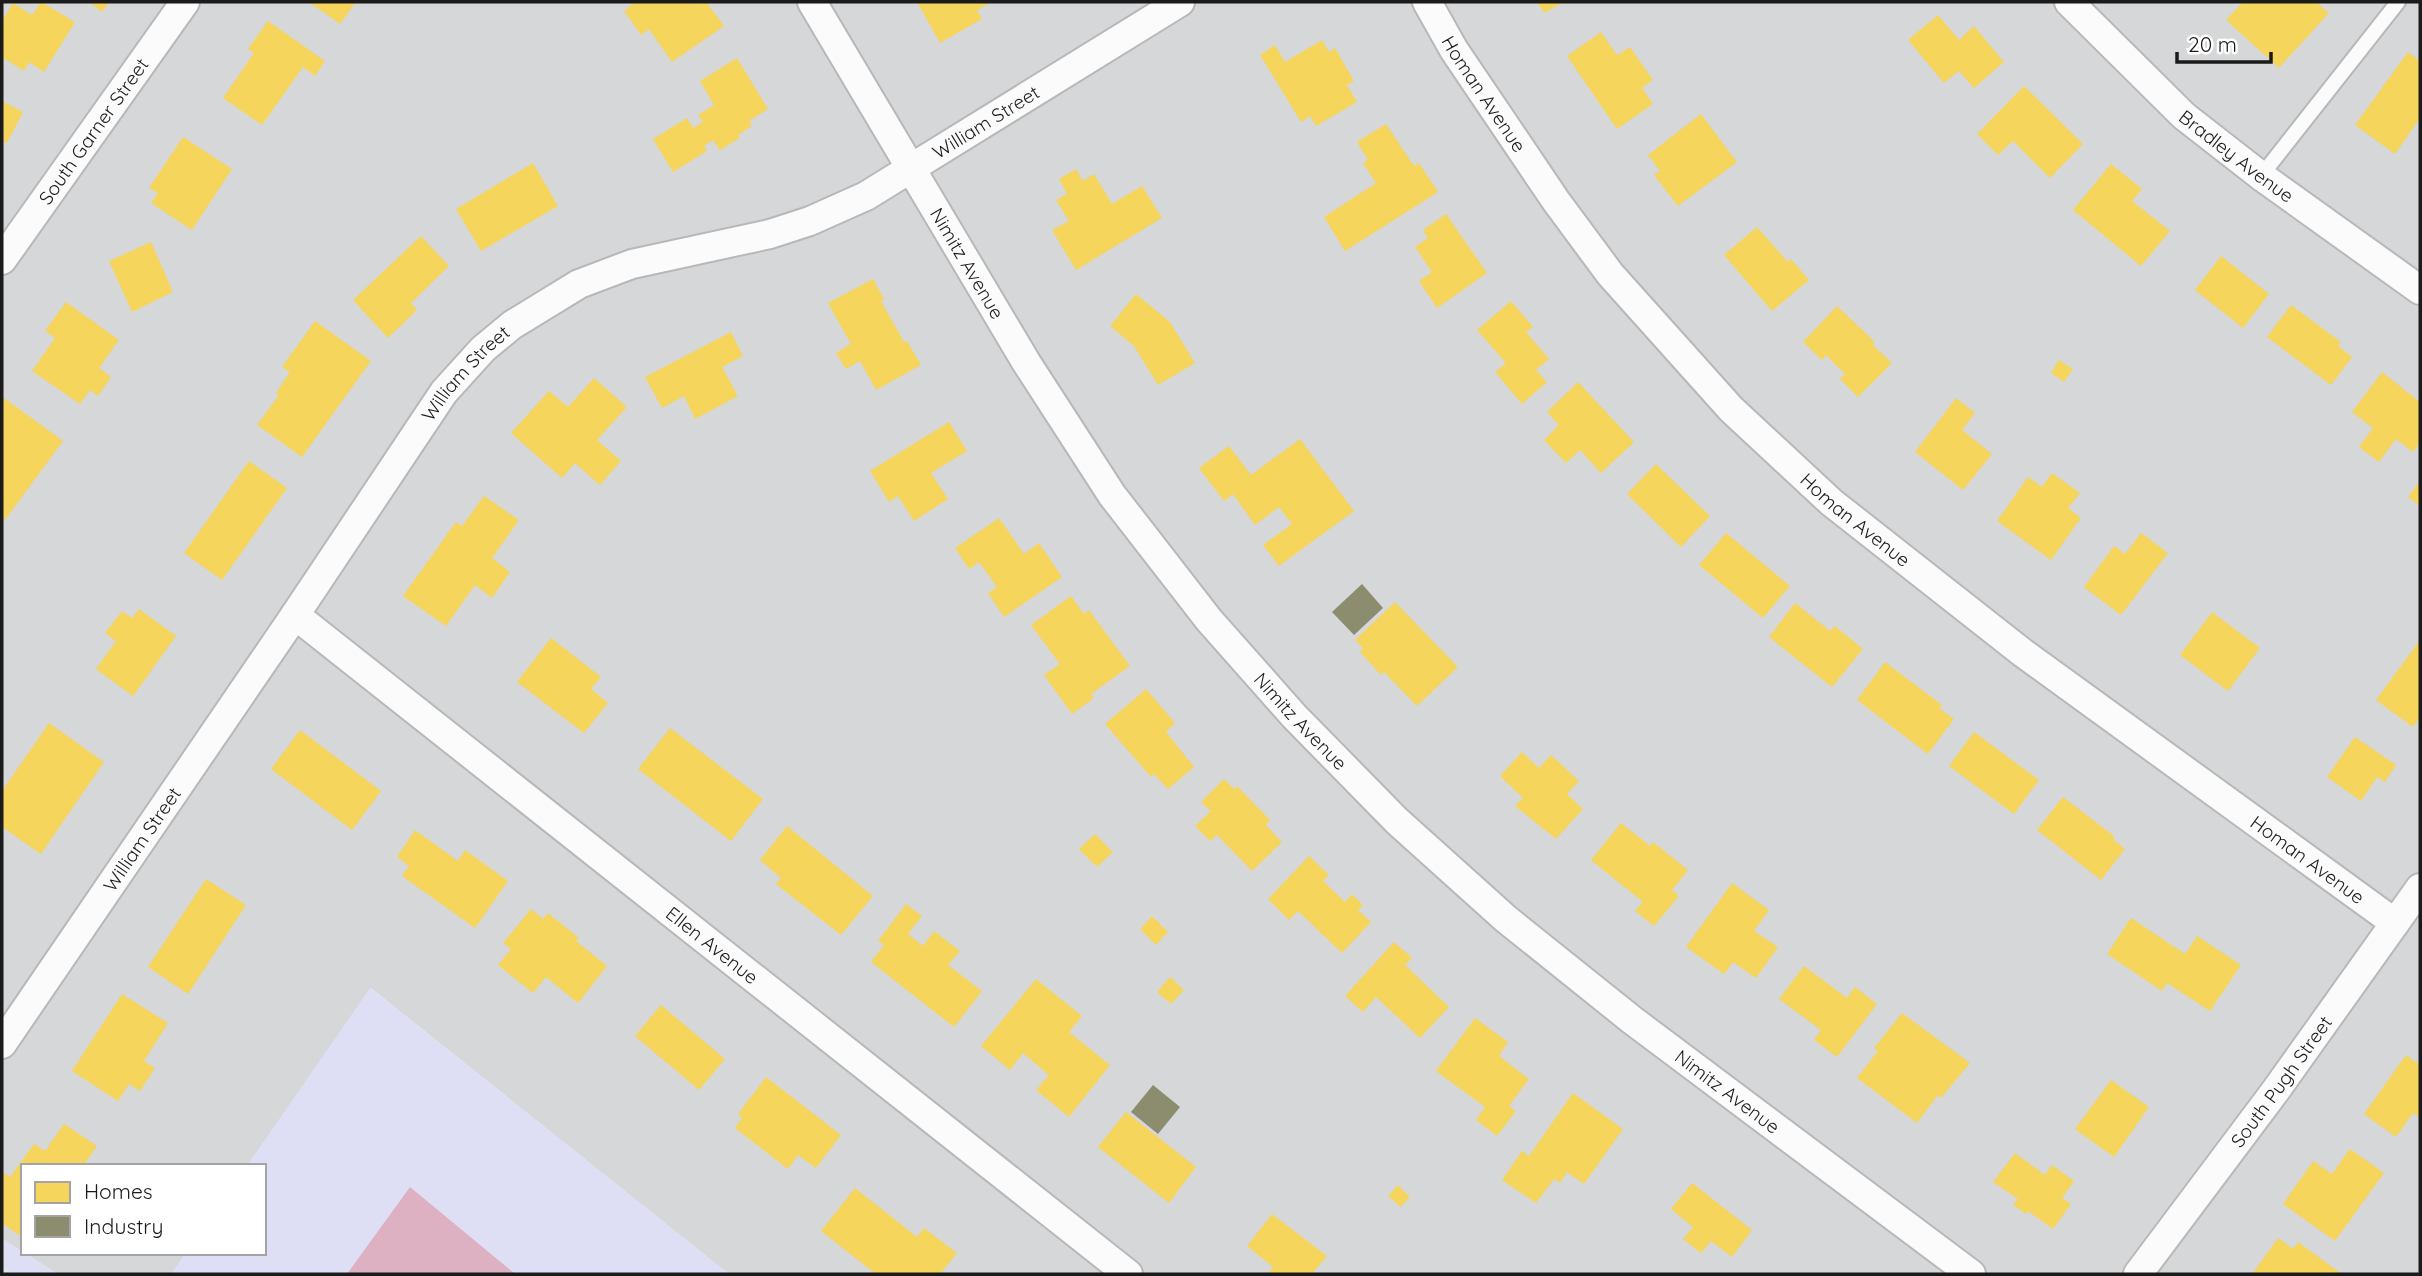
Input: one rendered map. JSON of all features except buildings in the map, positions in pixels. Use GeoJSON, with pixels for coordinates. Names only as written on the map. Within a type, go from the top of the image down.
{"type":"FeatureCollection","features":[{"type":"Feature","properties":{"kind":"street","name":"South Garner Street"},"geometry":{"type":"LineString","coordinates":[[2,260],[185,2]]}},
{"type":"Feature","properties":{"kind":"street","name":"Nimitz Avenue"},"geometry":{"type":"LineString","coordinates":[[811,2],[1026,362],[1112,495],[1209,620],[1294,716],[1397,821],[1506,919],[1632,1020],[1971,1274]]}},
{"type":"Feature","properties":{"kind":"street","name":"William Street"},"geometry":{"type":"LineString","coordinates":[[2,1044],[444,392],[483,349],[512,325],[579,284],[632,264],[769,234],[810,221],[866,196],[1180,2]]}},
{"type":"Feature","properties":{"kind":"street","name":"Homan Avenue"},"geometry":{"type":"LineString","coordinates":[[1427,2],[1454,50],[1556,201],[1610,274],[1731,409],[1831,502],[2023,653],[2395,923]]}},
{"type":"Feature","properties":{"kind":"street","name":"Bradley Avenue"},"geometry":{"type":"LineString","coordinates":[[2069,2],[2184,116],[2261,176],[2420,290]]}},
{"type":"Feature","properties":{"kind":"street","name":"Ellen Avenue"},"geometry":{"type":"LineString","coordinates":[[295,615],[1128,1274]]}},
{"type":"Feature","properties":{"kind":"street","name":"South Pugh Street"},"geometry":{"type":"LineString","coordinates":[[2138,1274],[2284,1079],[2420,888]]}},
{"type":"Feature","properties":{"kind":"lane"},"geometry":{"type":"LineString","coordinates":[[2261,176],[2398,2]]}},
{"type":"Feature","properties":{"kind":"shaded area"},"geometry":{"type":"Polygon","coordinates":[[[2,2],[2420,2],[2420,1274],[729,1274],[371,988],[248,1164],[21,1164],[21,1251],[2,1238],[2,2]]]}},
{"type":"Feature","properties":{"kind":"shaded area"},"geometry":{"type":"Polygon","coordinates":[[[370,988],[729,1274],[171,1274],[185,1255],[266,1255],[266,1164],[248,1164],[370,988]]]}},
{"type":"Feature","properties":{"kind":"shaded area"},"geometry":{"type":"Polygon","coordinates":[[[410,1187],[515,1274],[347,1274],[410,1187]]]}},
{"type":"Feature","properties":{"kind":"shaded area"},"geometry":{"type":"Polygon","coordinates":[[[2,1238],[21,1252],[21,1255],[26,1255],[58,1274],[14,1274],[2,1266],[2,1238]]]}},
{"type":"Feature","properties":{"kind":"shaded area"},"geometry":{"type":"Polygon","coordinates":[[[28,1255],[185,1255],[171,1274],[58,1274],[28,1255]]]}}]}
